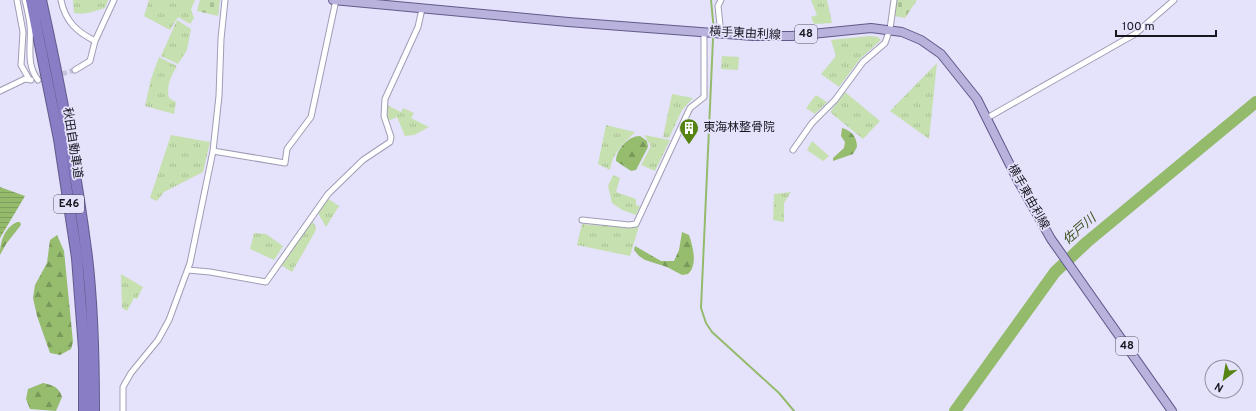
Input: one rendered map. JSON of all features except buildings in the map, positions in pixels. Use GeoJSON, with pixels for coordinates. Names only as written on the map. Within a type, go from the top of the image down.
{"type":"FeatureCollection","features":[{"type":"Feature","properties":{"kind":"highway","name":"秋田自動車道"},"geometry":{"type":"LineString","coordinates":[[31,0],[57,131],[77,258],[84,349],[84,411]]}},
{"type":"Feature","properties":{"kind":"highway","name":"秋田自動車道"},"geometry":{"type":"LineString","coordinates":[[41,0],[69,138],[87,257],[94,350],[94,411]]}},
{"type":"Feature","properties":{"kind":"main road","name":"横手東由利線"},"geometry":{"type":"LineString","coordinates":[[334,0],[422,9],[722,34],[792,36],[859,28],[890,29],[905,33],[921,40],[941,54],[968,87],[987,118],[1018,181],[1052,239],[1172,411]]}},
{"type":"Feature","properties":{"kind":"street"},"geometry":{"type":"LineString","coordinates":[[17,0],[23,32],[21,65],[29,79]]}},
{"type":"Feature","properties":{"kind":"street"},"geometry":{"type":"LineString","coordinates":[[0,91],[24,79],[38,80],[32,72],[29,64],[30,23],[25,0]]}},
{"type":"Feature","properties":{"kind":"street"},"geometry":{"type":"LineString","coordinates":[[60,0],[70,21],[80,34],[95,41]]}},
{"type":"Feature","properties":{"kind":"street"},"geometry":{"type":"LineString","coordinates":[[76,70],[90,61],[95,41],[114,0]]}},
{"type":"Feature","properties":{"kind":"street"},"geometry":{"type":"LineString","coordinates":[[123,411],[124,387],[131,373],[158,340],[170,320],[188,270],[213,150],[219,96],[221,39],[225,0]]}},
{"type":"Feature","properties":{"kind":"street"},"geometry":{"type":"LineString","coordinates":[[213,150],[285,163],[287,150],[311,117],[334,0]]}},
{"type":"Feature","properties":{"kind":"street"},"geometry":{"type":"LineString","coordinates":[[721,0],[718,6],[722,34]]}},
{"type":"Feature","properties":{"kind":"street"},"geometry":{"type":"LineString","coordinates":[[793,150],[812,123],[835,100],[863,62],[885,43],[890,29],[894,0]]}},
{"type":"Feature","properties":{"kind":"street"},"geometry":{"type":"LineString","coordinates":[[987,118],[1135,34],[1174,0]]}},
{"type":"Feature","properties":{"kind":"street"},"geometry":{"type":"LineString","coordinates":[[188,270],[210,272],[266,282],[328,194],[364,160],[390,142],[391,137],[384,116],[385,99],[418,28],[422,9]]}},
{"type":"Feature","properties":{"kind":"street"},"geometry":{"type":"LineString","coordinates":[[582,220],[629,225],[636,224],[690,108],[704,97],[704,32]]}},
{"type":"Feature","properties":{"kind":"green space"},"geometry":{"type":"Polygon","coordinates":[[[73,0],[108,0],[105,8],[90,12],[74,13],[73,0]]]}},
{"type":"Feature","properties":{"kind":"green space"},"geometry":{"type":"Polygon","coordinates":[[[149,0],[195,0],[191,9],[194,18],[190,24],[178,17],[170,30],[144,16],[149,0]]]}},
{"type":"Feature","properties":{"kind":"green space"},"geometry":{"type":"Polygon","coordinates":[[[200,0],[220,0],[218,16],[197,11],[200,0]]]}},
{"type":"Feature","properties":{"kind":"green space"},"geometry":{"type":"Polygon","coordinates":[[[811,0],[827,0],[832,23],[814,24],[811,17],[817,15],[811,0]]]}},
{"type":"Feature","properties":{"kind":"green space"},"geometry":{"type":"Polygon","coordinates":[[[897,0],[917,0],[905,18],[894,16],[897,0]]]}},
{"type":"Feature","properties":{"kind":"green space"},"geometry":{"type":"Polygon","coordinates":[[[177,20],[191,29],[187,50],[178,64],[161,56],[177,20]]]}},
{"type":"Feature","properties":{"kind":"green space"},"geometry":{"type":"Polygon","coordinates":[[[870,36],[878,37],[881,40],[860,59],[839,87],[821,74],[836,56],[831,40],[870,36]]]}},
{"type":"Feature","properties":{"kind":"green space"},"geometry":{"type":"Polygon","coordinates":[[[722,56],[739,57],[738,70],[721,69],[722,56]]]}},
{"type":"Feature","properties":{"kind":"green space"},"geometry":{"type":"Polygon","coordinates":[[[159,57],[177,66],[171,77],[168,89],[169,98],[176,102],[174,114],[145,106],[151,79],[159,57]]]}},
{"type":"Feature","properties":{"kind":"green space"},"geometry":{"type":"Polygon","coordinates":[[[937,63],[929,139],[890,111],[937,63]]]}},
{"type":"Feature","properties":{"kind":"green space"},"geometry":{"type":"Polygon","coordinates":[[[845,92],[880,121],[863,139],[830,112],[845,92]]]}},
{"type":"Feature","properties":{"kind":"green space"},"geometry":{"type":"Polygon","coordinates":[[[672,94],[693,98],[682,110],[669,138],[663,137],[672,94]]]}},
{"type":"Feature","properties":{"kind":"green space"},"geometry":{"type":"Polygon","coordinates":[[[816,95],[827,102],[815,114],[806,108],[816,95]]]}},
{"type":"Feature","properties":{"kind":"green space"},"geometry":{"type":"Polygon","coordinates":[[[387,105],[401,112],[403,108],[414,113],[411,118],[429,127],[414,135],[405,136],[397,117],[388,121],[387,105]]]}},
{"type":"Feature","properties":{"kind":"green space"},"geometry":{"type":"Polygon","coordinates":[[[606,125],[635,132],[622,145],[616,154],[610,170],[598,164],[606,125]]]}},
{"type":"Feature","properties":{"kind":"green space"},"geometry":{"type":"Polygon","coordinates":[[[842,128],[853,134],[857,147],[853,154],[833,161],[833,158],[844,148],[845,142],[841,136],[842,128]]]}},
{"type":"Feature","properties":{"kind":"green space"},"geometry":{"type":"Polygon","coordinates":[[[171,135],[210,142],[203,172],[164,192],[157,201],[150,198],[171,135]]]}},
{"type":"Feature","properties":{"kind":"green space"},"geometry":{"type":"Polygon","coordinates":[[[644,135],[670,140],[655,171],[641,165],[651,146],[644,135]]]}},
{"type":"Feature","properties":{"kind":"green space"},"geometry":{"type":"Polygon","coordinates":[[[640,136],[647,141],[648,147],[636,170],[631,171],[616,161],[618,152],[620,148],[631,138],[640,136]]]}},
{"type":"Feature","properties":{"kind":"green space"},"geometry":{"type":"Polygon","coordinates":[[[812,141],[829,156],[823,161],[807,150],[812,141]]]}},
{"type":"Feature","properties":{"kind":"green space"},"geometry":{"type":"Polygon","coordinates":[[[613,175],[620,178],[616,192],[636,199],[636,205],[640,206],[636,215],[622,210],[612,203],[608,186],[613,175]]]}},
{"type":"Feature","properties":{"kind":"green space"},"geometry":{"type":"Polygon","coordinates":[[[791,192],[784,203],[784,222],[773,220],[774,194],[791,192]]]}},
{"type":"Feature","properties":{"kind":"green space"},"geometry":{"type":"Polygon","coordinates":[[[327,198],[339,206],[326,227],[318,213],[327,198]]]}},
{"type":"Feature","properties":{"kind":"green space"},"geometry":{"type":"Polygon","coordinates":[[[312,220],[316,228],[315,232],[292,272],[281,265],[312,220]]]}},
{"type":"Feature","properties":{"kind":"green space"},"geometry":{"type":"Polygon","coordinates":[[[17,222],[20,222],[21,225],[6,244],[0,255],[1,245],[6,232],[17,222]]]}},
{"type":"Feature","properties":{"kind":"green space"},"geometry":{"type":"Polygon","coordinates":[[[582,224],[631,228],[639,226],[630,256],[577,245],[582,224]]]}},
{"type":"Feature","properties":{"kind":"green space"},"geometry":{"type":"Polygon","coordinates":[[[682,232],[689,235],[694,256],[693,266],[688,274],[682,275],[667,267],[645,260],[634,250],[635,246],[661,261],[674,261],[679,250],[682,232]]]}},
{"type":"Feature","properties":{"kind":"green space"},"geometry":{"type":"Polygon","coordinates":[[[254,233],[266,234],[283,246],[274,260],[250,249],[254,233]]]}},
{"type":"Feature","properties":{"kind":"green space"},"geometry":{"type":"Polygon","coordinates":[[[57,235],[64,251],[73,342],[71,349],[60,355],[50,353],[37,316],[33,298],[35,285],[47,263],[50,240],[57,235]]]}},
{"type":"Feature","properties":{"kind":"green space"},"geometry":{"type":"Polygon","coordinates":[[[121,274],[143,287],[137,299],[134,298],[127,311],[122,308],[121,274]]]}},
{"type":"Feature","properties":{"kind":"green space"},"geometry":{"type":"Polygon","coordinates":[[[43,383],[55,387],[61,394],[62,397],[56,411],[30,409],[26,399],[28,389],[43,383]]]}},
{"type":"Feature","properties":{"kind":"shaded area"},"geometry":{"type":"Polygon","coordinates":[[[0,187],[25,196],[0,238],[0,187]]]}},
{"type":"Feature","properties":{"kind":"waterway"},"geometry":{"type":"LineString","coordinates":[[711,0],[714,31]]}},
{"type":"Feature","properties":{"kind":"waterway"},"geometry":{"type":"LineString","coordinates":[[713,39],[701,308],[706,323],[712,332],[779,393],[794,411]]}},
{"type":"Feature","properties":{"kind":"waterway","name":"佐戸川"},"geometry":{"type":"LineString","coordinates":[[955,411],[1055,272],[1087,242],[1256,102]]}},
{"type":"Feature","properties":{"kind":"tunnel"},"geometry":{"type":"LineString","coordinates":[[55,76],[75,70]]}},
{"type":"Feature","properties":{"kind":"place","name":"東海林整骨院"},"geometry":{"type":"Point","coordinates":[689,145]}}]}
